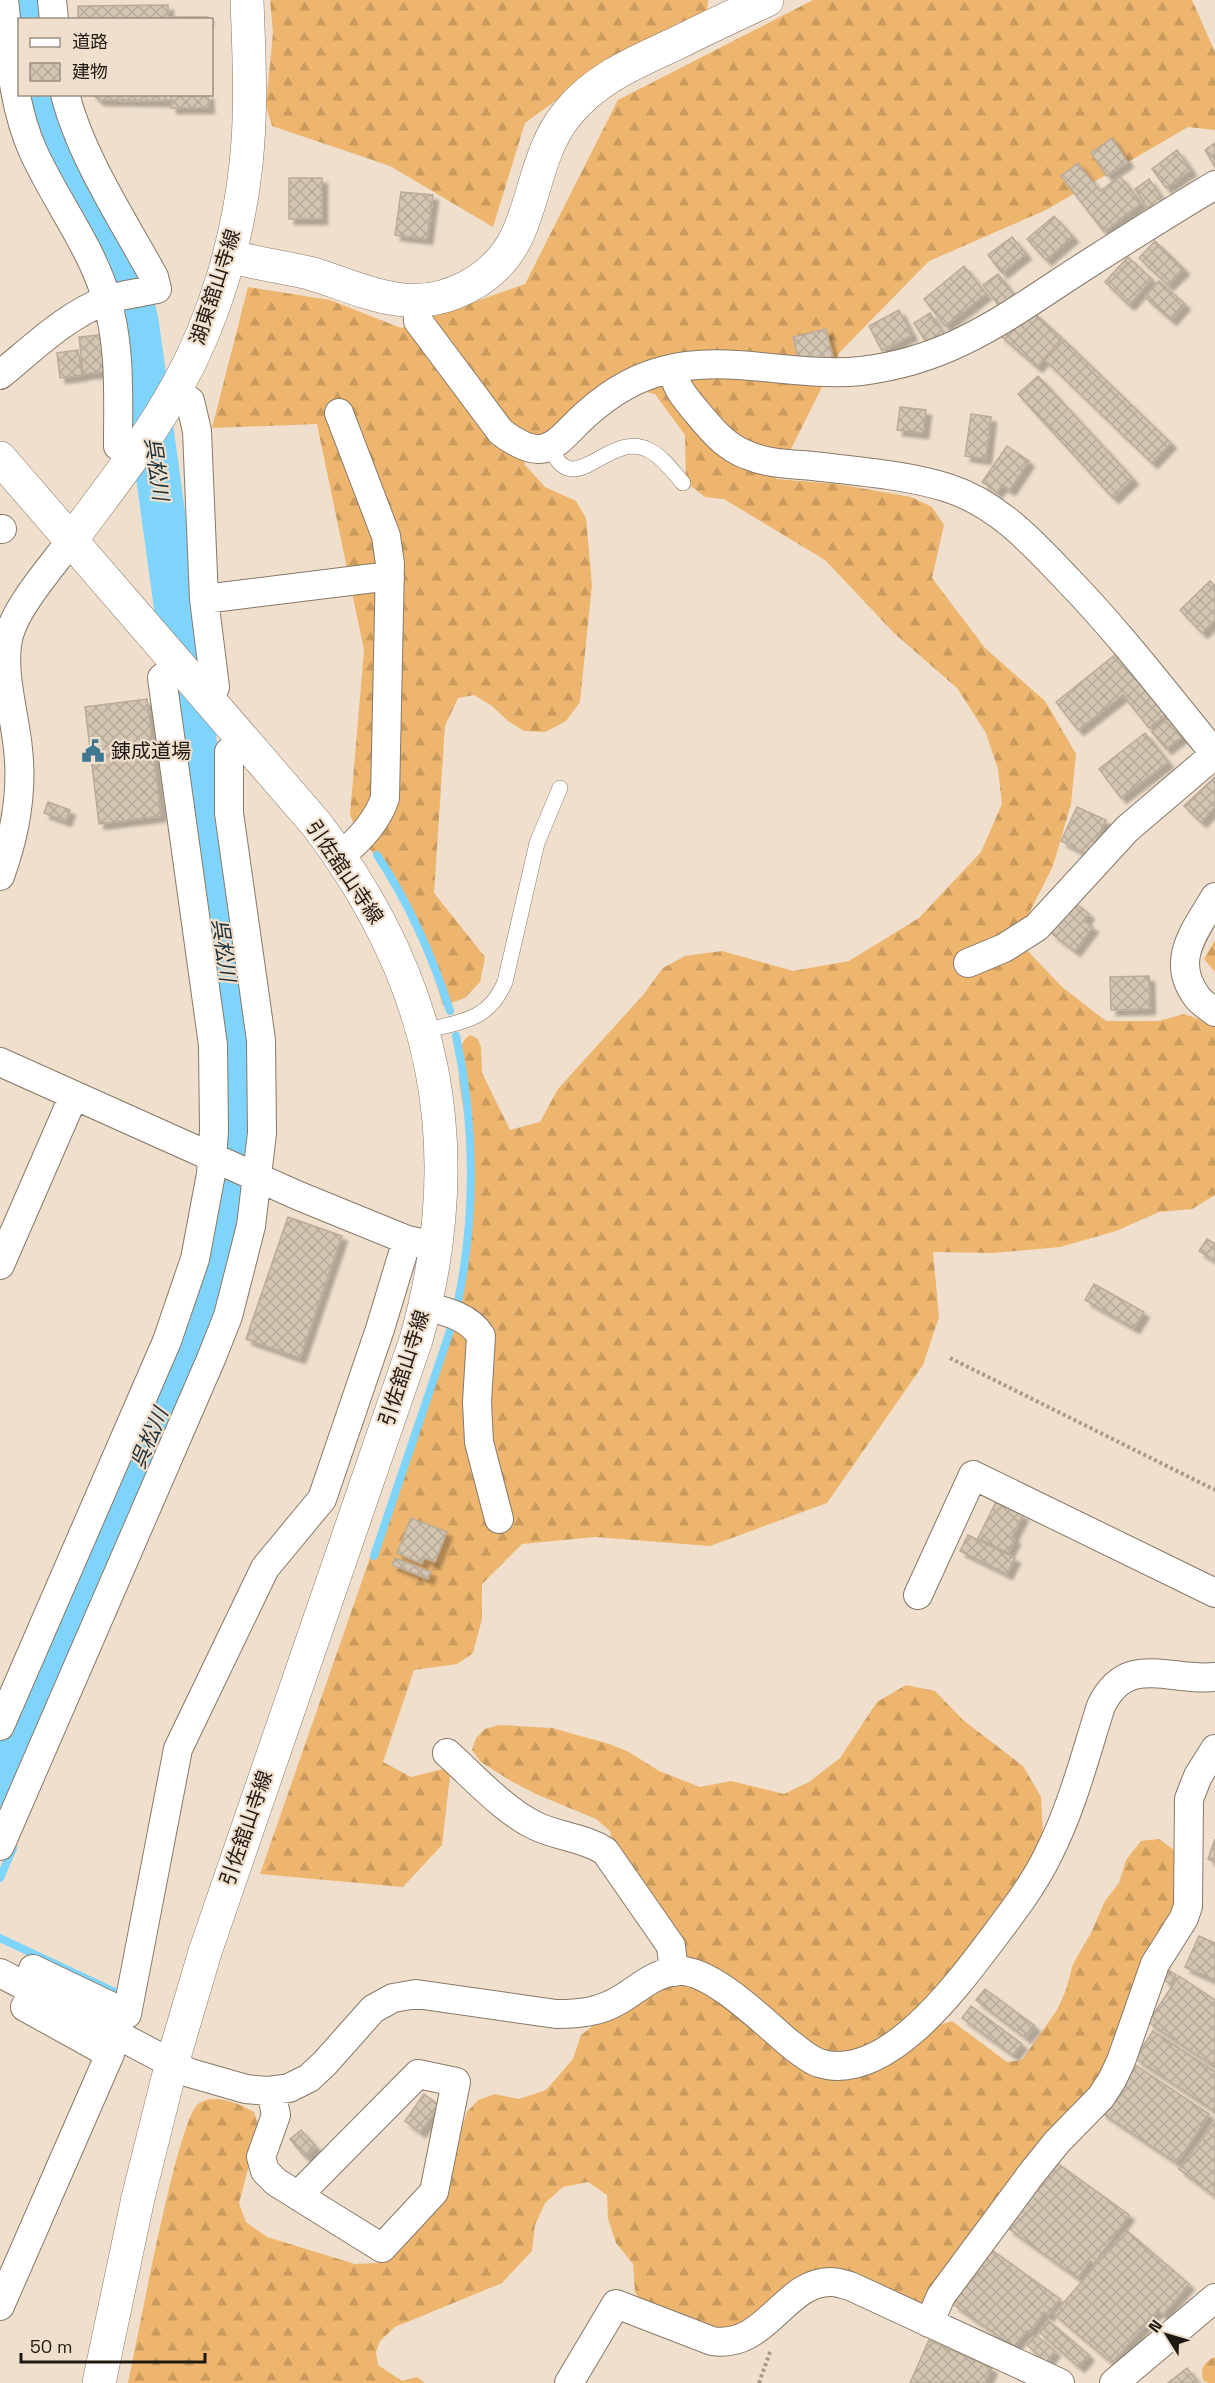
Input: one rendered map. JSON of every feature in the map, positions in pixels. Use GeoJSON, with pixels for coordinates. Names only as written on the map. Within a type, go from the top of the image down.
{"type":"FeatureCollection","features":[{"type":"Feature","properties":{"kind":"main road","name":"湖東舘山寺線"},"geometry":{"type":"LineString","coordinates":[[72,539],[133,457],[172,394],[198,343],[215,300],[229,256],[246,165],[249,119],[247,0]]}},
{"type":"Feature","properties":{"kind":"main road"},"geometry":{"type":"LineString","coordinates":[[229,256],[309,273],[387,297],[417,300],[447,295],[475,283],[505,255],[516,238],[538,171],[555,132],[573,107],[596,86],[631,64],[767,0]]}},
{"type":"Feature","properties":{"kind":"main road","name":"引佐舘山寺線"},"geometry":{"type":"LineString","coordinates":[[0,458],[72,539],[170,662],[209,696],[340,856],[362,889],[398,958],[423,1031],[438,1108],[441,1147],[441,1186],[422,1243],[425,1306],[416,1340],[225,1891],[172,2063],[135,2208],[99,2383]]}},
{"type":"Feature","properties":{"kind":"street"},"geometry":{"type":"LineString","coordinates":[[4,0],[13,78],[23,126],[43,171],[112,299],[119,370],[118,446],[133,457]]}},
{"type":"Feature","properties":{"kind":"street"},"geometry":{"type":"LineString","coordinates":[[52,0],[54,18]]}},
{"type":"Feature","properties":{"kind":"street"},"geometry":{"type":"LineString","coordinates":[[0,375],[48,336],[112,299],[157,290],[154,277],[85,149],[65,96]]}},
{"type":"Feature","properties":{"kind":"street"},"geometry":{"type":"LineString","coordinates":[[417,300],[418,321],[501,432],[514,442],[529,448],[544,448],[558,443],[589,411],[611,393],[636,380],[673,369],[690,365],[830,372],[859,371],[918,360],[946,350],[999,323],[1086,265],[1215,185]]}},
{"type":"Feature","properties":{"kind":"street"},"geometry":{"type":"LineString","coordinates":[[673,369],[675,385],[709,427],[725,443],[745,455],[768,462],[845,470],[922,482],[970,496],[991,508],[1011,523],[1086,599],[1211,740],[1037,927],[1004,948],[968,963]]}},
{"type":"Feature","properties":{"kind":"street"},"geometry":{"type":"LineString","coordinates":[[172,394],[190,401],[196,431],[204,599],[215,687],[209,696]]}},
{"type":"Feature","properties":{"kind":"street"},"geometry":{"type":"LineString","coordinates":[[339,412],[386,537],[390,578],[386,798],[374,822],[356,843],[340,856]]}},
{"type":"Feature","properties":{"kind":"street"},"geometry":{"type":"LineString","coordinates":[[0,876],[15,827],[19,802],[9,755],[6,653],[9,635],[8,615],[72,539]]}},
{"type":"Feature","properties":{"kind":"street"},"geometry":{"type":"LineString","coordinates":[[204,599],[390,578]]}},
{"type":"Feature","properties":{"kind":"street"},"geometry":{"type":"LineString","coordinates":[[0,1726],[182,1301],[204,1217],[216,1159],[213,1045],[162,678],[170,662]]}},
{"type":"Feature","properties":{"kind":"street"},"geometry":{"type":"LineString","coordinates":[[0,1846],[211,1359],[228,1316],[251,1226],[255,1176],[262,1133],[261,1040],[229,813],[229,752],[243,739]]}},
{"type":"Feature","properties":{"kind":"street"},"geometry":{"type":"LineString","coordinates":[[1215,897],[1189,943],[1184,964],[1197,997],[1215,1012]]}},
{"type":"Feature","properties":{"kind":"street"},"geometry":{"type":"LineString","coordinates":[[0,1062],[255,1176],[422,1243],[380,1329],[322,1499],[265,1568],[178,1749],[127,2014],[0,1954]]}},
{"type":"Feature","properties":{"kind":"street"},"geometry":{"type":"LineString","coordinates":[[0,1265],[74,1095]]}},
{"type":"Feature","properties":{"kind":"street"},"geometry":{"type":"LineString","coordinates":[[425,1306],[445,1311],[469,1323],[477,1328],[481,1336],[477,1422],[483,1462],[499,1519]]}},
{"type":"Feature","properties":{"kind":"street"},"geometry":{"type":"LineString","coordinates":[[918,1595],[973,1475],[1215,1593]]}},
{"type":"Feature","properties":{"kind":"street"},"geometry":{"type":"LineString","coordinates":[[0,1973],[190,2073],[246,2089],[271,2091],[289,2088],[309,2078],[325,2064],[373,2009],[393,1998],[416,1994],[556,2014],[579,2014],[598,2010],[621,1999],[641,1984],[662,1974],[682,1971],[702,1975],[720,1987],[801,2053],[816,2062],[833,2067],[851,2066],[868,2060],[900,2039],[937,2008],[1033,1883],[1064,1821],[1101,1706],[1108,1692],[1118,1681],[1132,1674],[1147,1672],[1198,1679],[1215,1677]]}},
{"type":"Feature","properties":{"kind":"street"},"geometry":{"type":"LineString","coordinates":[[929,2323],[941,2296],[1032,2173],[1057,2142],[1101,2097],[1112,2080],[1121,2061],[1155,1964],[1184,1918],[1188,1906],[1187,1810],[1198,1776],[1215,1749]]}},
{"type":"Feature","properties":{"kind":"street"},"geometry":{"type":"LineString","coordinates":[[447,1753],[521,1817],[548,1831],[591,1842],[605,1851],[671,1946],[674,1972]]}},
{"type":"Feature","properties":{"kind":"street"},"geometry":{"type":"LineString","coordinates":[[0,1993],[110,2054],[0,2306]]}},
{"type":"Feature","properties":{"kind":"street"},"geometry":{"type":"LineString","coordinates":[[271,2091],[276,2115],[264,2143],[261,2157],[265,2171],[276,2182],[300,2198],[382,2248],[434,2192],[456,2082],[418,2074],[308,2185],[300,2198]]}},
{"type":"Feature","properties":{"kind":"street"},"geometry":{"type":"LineString","coordinates":[[569,2383],[616,2304],[712,2341],[725,2343],[739,2341],[750,2335],[815,2284],[833,2282],[850,2286],[1060,2383]]}},
{"type":"Feature","properties":{"kind":"street"},"geometry":{"type":"LineString","coordinates":[[1114,2383],[1215,2298]]}},
{"type":"Feature","properties":{"kind":"lane"},"geometry":{"type":"LineString","coordinates":[[550,446],[561,465],[570,470],[581,468],[614,449],[632,446],[649,450],[663,460],[683,483]]}},
{"type":"Feature","properties":{"kind":"lane"},"geometry":{"type":"LineString","coordinates":[[423,1031],[471,1018],[486,1011],[498,998],[505,982],[537,843],[560,788]]}},
{"type":"Feature","properties":{"kind":"path"},"geometry":{"type":"LineString","coordinates":[[950,1358],[1215,1490]]}},
{"type":"Feature","properties":{"kind":"green space"},"geometry":{"type":"Polygon","coordinates":[[[270,0],[708,0],[706,22],[588,77],[525,123],[493,227],[390,166],[272,126],[266,106],[273,32],[270,0]]]}},
{"type":"Feature","properties":{"kind":"green space"},"geometry":{"type":"Polygon","coordinates":[[[813,0],[1192,0],[1215,52],[1215,130],[1188,127],[1046,210],[929,261],[839,353],[776,479],[837,484],[911,497],[932,507],[944,525],[932,578],[985,648],[1045,701],[1076,754],[1071,804],[1053,866],[1022,927],[1021,944],[1062,987],[1106,1021],[1159,1021],[1184,1014],[1215,1027],[1215,1195],[1192,1209],[1159,1212],[1116,1231],[1060,1247],[993,1253],[933,1252],[939,1317],[923,1365],[827,1503],[710,1546],[595,1537],[522,1544],[482,1584],[482,1619],[473,1653],[457,1664],[414,1670],[383,1762],[411,1777],[451,1767],[442,1845],[403,1887],[260,1874],[434,1374],[457,1288],[466,1232],[470,1174],[468,1132],[458,1069],[463,1043],[470,1035],[478,1039],[481,1047],[482,1073],[510,1130],[540,1122],[558,1089],[643,995],[663,968],[685,956],[722,951],[793,971],[849,961],[919,918],[981,852],[1002,804],[998,769],[986,733],[957,688],[894,633],[825,560],[724,499],[705,497],[686,482],[685,435],[655,394],[618,386],[543,439],[524,464],[545,487],[576,501],[586,518],[592,585],[580,702],[566,721],[545,732],[524,731],[474,695],[458,698],[445,726],[434,893],[485,957],[480,982],[465,998],[443,1006],[412,922],[387,874],[362,838],[350,815],[364,650],[317,424],[212,428],[248,287],[330,300],[401,328],[525,284],[618,100],[813,0]]]}},
{"type":"Feature","properties":{"kind":"green space"},"geometry":{"type":"Polygon","coordinates":[[[1215,940],[1215,972],[1204,959],[1215,940]]]}},
{"type":"Feature","properties":{"kind":"green space"},"geometry":{"type":"Polygon","coordinates":[[[906,1685],[935,1691],[963,1720],[1023,1766],[1041,1797],[1043,1834],[1032,1865],[942,1990],[878,2048],[827,2057],[688,1960],[665,1934],[614,1848],[610,1831],[596,1819],[511,1781],[481,1762],[472,1750],[476,1738],[485,1729],[499,1725],[552,1728],[609,1744],[629,1752],[659,1771],[700,1787],[731,1781],[784,1794],[809,1782],[840,1758],[877,1702],[906,1685]]]}},
{"type":"Feature","properties":{"kind":"green space"},"geometry":{"type":"Polygon","coordinates":[[[1159,1839],[1174,1850],[1180,1875],[1181,1897],[1092,2091],[919,2306],[843,2277],[783,2298],[722,2333],[645,2308],[635,2292],[633,2264],[616,2243],[608,2219],[607,2195],[588,2182],[563,2187],[545,2203],[535,2225],[532,2251],[502,2283],[395,2327],[380,2341],[376,2352],[378,2365],[402,2381],[417,2377],[425,2383],[128,2383],[158,2235],[179,2149],[189,2119],[198,2104],[211,2099],[227,2100],[254,2112],[259,2128],[239,2203],[246,2222],[267,2237],[355,2264],[377,2263],[397,2251],[452,2156],[467,2112],[478,2100],[495,2094],[519,2099],[546,2090],[573,2059],[581,2035],[598,2022],[676,1981],[704,1992],[804,2066],[952,2021],[1007,2062],[1022,2060],[1057,2010],[1066,1990],[1073,1964],[1091,1933],[1105,1901],[1119,1883],[1126,1860],[1141,1841],[1159,1839]]]}},
{"type":"Feature","properties":{"kind":"green space"},"geometry":{"type":"Polygon","coordinates":[[[1215,2357],[1215,2383],[1208,2383],[1203,2380],[1202,2372],[1206,2363],[1215,2357]]]}},
{"type":"Feature","properties":{"kind":"building"},"geometry":{"type":"Polygon","coordinates":[[[168,5],[168,18],[78,18],[78,6],[168,5]]]}},
{"type":"Feature","properties":{"kind":"building"},"geometry":{"type":"Polygon","coordinates":[[[171,17],[208,17],[208,18],[171,17]]]}},
{"type":"Feature","properties":{"kind":"building"},"geometry":{"type":"Polygon","coordinates":[[[94,96],[166,96],[166,101],[99,100],[94,96]]]}},
{"type":"Feature","properties":{"kind":"building"},"geometry":{"type":"Polygon","coordinates":[[[171,96],[208,96],[209,108],[171,108],[171,96]]]}},
{"type":"Feature","properties":{"kind":"building"},"geometry":{"type":"Polygon","coordinates":[[[1112,138],[1128,162],[1107,176],[1091,153],[1112,138]]]}},
{"type":"Feature","properties":{"kind":"building"},"geometry":{"type":"Polygon","coordinates":[[[1215,143],[1215,167],[1205,150],[1215,143]]]}},
{"type":"Feature","properties":{"kind":"building"},"geometry":{"type":"Polygon","coordinates":[[[1177,150],[1191,170],[1166,188],[1152,169],[1177,150]]]}},
{"type":"Feature","properties":{"kind":"building"},"geometry":{"type":"Polygon","coordinates":[[[1078,163],[1100,191],[1120,176],[1141,203],[1104,232],[1061,176],[1078,163]]]}},
{"type":"Feature","properties":{"kind":"building"},"geometry":{"type":"Polygon","coordinates":[[[289,178],[322,178],[322,219],[289,219],[289,178]]]}},
{"type":"Feature","properties":{"kind":"building"},"geometry":{"type":"Polygon","coordinates":[[[1149,179],[1168,208],[1153,217],[1135,189],[1149,179]]]}},
{"type":"Feature","properties":{"kind":"building"},"geometry":{"type":"Polygon","coordinates":[[[401,192],[433,195],[427,239],[395,235],[401,192]]]}},
{"type":"Feature","properties":{"kind":"building"},"geometry":{"type":"Polygon","coordinates":[[[1054,216],[1073,237],[1046,260],[1027,239],[1054,216]]]}},
{"type":"Feature","properties":{"kind":"building"},"geometry":{"type":"Polygon","coordinates":[[[1012,237],[1026,254],[1002,273],[988,255],[1012,237]]]}},
{"type":"Feature","properties":{"kind":"building"},"geometry":{"type":"Polygon","coordinates":[[[1155,241],[1184,269],[1168,285],[1139,258],[1155,241]]]}},
{"type":"Feature","properties":{"kind":"building"},"geometry":{"type":"Polygon","coordinates":[[[1128,257],[1152,279],[1129,305],[1105,282],[1128,257]]]}},
{"type":"Feature","properties":{"kind":"building"},"geometry":{"type":"Polygon","coordinates":[[[964,266],[986,294],[945,326],[924,299],[964,266]]]}},
{"type":"Feature","properties":{"kind":"building"},"geometry":{"type":"Polygon","coordinates":[[[998,274],[1018,301],[1004,312],[983,285],[998,274]]]}},
{"type":"Feature","properties":{"kind":"building"},"geometry":{"type":"Polygon","coordinates":[[[1159,281],[1185,304],[1171,320],[1145,297],[1159,281]]]}},
{"type":"Feature","properties":{"kind":"building"},"geometry":{"type":"Polygon","coordinates":[[[899,310],[912,335],[882,351],[869,326],[899,310]]]}},
{"type":"Feature","properties":{"kind":"building"},"geometry":{"type":"Polygon","coordinates":[[[1032,311],[1062,338],[1037,367],[1000,335],[1012,323],[1017,327],[1032,311]]]}},
{"type":"Feature","properties":{"kind":"building"},"geometry":{"type":"Polygon","coordinates":[[[930,313],[946,337],[929,347],[914,323],[930,313]]]}},
{"type":"Feature","properties":{"kind":"building"},"geometry":{"type":"Polygon","coordinates":[[[826,329],[834,361],[801,369],[793,337],[826,329]]]}},
{"type":"Feature","properties":{"kind":"building"},"geometry":{"type":"Polygon","coordinates":[[[110,334],[113,371],[83,374],[79,337],[110,334]]]}},
{"type":"Feature","properties":{"kind":"building"},"geometry":{"type":"Polygon","coordinates":[[[1064,340],[1171,443],[1152,463],[1045,360],[1064,340]]]}},
{"type":"Feature","properties":{"kind":"building"},"geometry":{"type":"Polygon","coordinates":[[[78,350],[82,375],[60,378],[57,353],[78,350]]]}},
{"type":"Feature","properties":{"kind":"building"},"geometry":{"type":"Polygon","coordinates":[[[1038,376],[1133,479],[1113,498],[1018,394],[1038,376]]]}},
{"type":"Feature","properties":{"kind":"building"},"geometry":{"type":"Polygon","coordinates":[[[900,407],[926,410],[923,433],[897,430],[900,407]]]}},
{"type":"Feature","properties":{"kind":"building"},"geometry":{"type":"Polygon","coordinates":[[[971,414],[991,417],[986,459],[965,456],[971,414]]]}},
{"type":"Feature","properties":{"kind":"building"},"geometry":{"type":"Polygon","coordinates":[[[1007,446],[1029,461],[1010,490],[1002,485],[997,492],[982,482],[1007,446]]]}},
{"type":"Feature","properties":{"kind":"building"},"geometry":{"type":"Polygon","coordinates":[[[1210,581],[1215,586],[1215,620],[1202,633],[1180,610],[1210,581]]]}},
{"type":"Feature","properties":{"kind":"building"},"geometry":{"type":"Polygon","coordinates":[[[1121,650],[1169,712],[1149,728],[1123,695],[1078,730],[1056,702],[1121,650]]]}},
{"type":"Feature","properties":{"kind":"building"},"geometry":{"type":"Polygon","coordinates":[[[147,699],[161,816],[99,824],[85,707],[147,699]]]}},
{"type":"Feature","properties":{"kind":"building"},"geometry":{"type":"Polygon","coordinates":[[[1168,718],[1183,736],[1166,749],[1152,732],[1168,718]]]}},
{"type":"Feature","properties":{"kind":"building"},"geometry":{"type":"Polygon","coordinates":[[[1145,733],[1168,762],[1121,798],[1099,769],[1145,733]]]}},
{"type":"Feature","properties":{"kind":"building"},"geometry":{"type":"Polygon","coordinates":[[[1215,777],[1215,807],[1201,822],[1184,806],[1215,777]]]}},
{"type":"Feature","properties":{"kind":"building"},"geometry":{"type":"Polygon","coordinates":[[[48,802],[70,810],[66,821],[44,813],[48,802]]]}},
{"type":"Feature","properties":{"kind":"building"},"geometry":{"type":"Polygon","coordinates":[[[1077,807],[1106,820],[1089,855],[1061,841],[1077,807]]]}},
{"type":"Feature","properties":{"kind":"building"},"geometry":{"type":"Polygon","coordinates":[[[1074,902],[1089,914],[1084,921],[1093,927],[1075,951],[1051,933],[1074,902]]]}},
{"type":"Feature","properties":{"kind":"building"},"geometry":{"type":"Polygon","coordinates":[[[1149,976],[1150,1009],[1111,1010],[1110,977],[1149,976]]]}},
{"type":"Feature","properties":{"kind":"building"},"geometry":{"type":"Polygon","coordinates":[[[288,1217],[342,1236],[300,1358],[246,1339],[288,1217]]]}},
{"type":"Feature","properties":{"kind":"building"},"geometry":{"type":"Polygon","coordinates":[[[1207,1239],[1215,1244],[1215,1261],[1199,1251],[1207,1239]]]}},
{"type":"Feature","properties":{"kind":"building"},"geometry":{"type":"Polygon","coordinates":[[[1094,1284],[1144,1312],[1134,1328],[1085,1300],[1094,1284]]]}},
{"type":"Feature","properties":{"kind":"building"},"geometry":{"type":"Polygon","coordinates":[[[996,1502],[1023,1515],[1012,1537],[1015,1539],[1008,1553],[978,1538],[996,1502]]]}},
{"type":"Feature","properties":{"kind":"building"},"geometry":{"type":"Polygon","coordinates":[[[411,1518],[447,1532],[435,1562],[424,1558],[422,1564],[397,1553],[411,1518]]]}},
{"type":"Feature","properties":{"kind":"building"},"geometry":{"type":"Polygon","coordinates":[[[968,1535],[1015,1558],[1007,1574],[960,1551],[968,1535]]]}},
{"type":"Feature","properties":{"kind":"building"},"geometry":{"type":"Polygon","coordinates":[[[395,1558],[431,1572],[428,1579],[392,1565],[395,1558]]]}},
{"type":"Feature","properties":{"kind":"building"},"geometry":{"type":"Polygon","coordinates":[[[1215,1839],[1215,1862],[1208,1859],[1215,1839]]]}},
{"type":"Feature","properties":{"kind":"building"},"geometry":{"type":"Polygon","coordinates":[[[1199,1936],[1215,1943],[1215,1980],[1185,1967],[1199,1936]]]}},
{"type":"Feature","properties":{"kind":"building"},"geometry":{"type":"Polygon","coordinates":[[[1168,1970],[1176,1975],[1170,1984],[1163,1979],[1168,1970]]]}},
{"type":"Feature","properties":{"kind":"building"},"geometry":{"type":"Polygon","coordinates":[[[1179,1976],[1215,2000],[1215,2067],[1148,2022],[1179,1976]]]}},
{"type":"Feature","properties":{"kind":"building"},"geometry":{"type":"Polygon","coordinates":[[[985,1989],[1035,2026],[1026,2038],[976,2000],[985,1989]]]}},
{"type":"Feature","properties":{"kind":"building"},"geometry":{"type":"Polygon","coordinates":[[[971,2006],[1022,2044],[1013,2055],[962,2018],[971,2006]]]}},
{"type":"Feature","properties":{"kind":"building"},"geometry":{"type":"Polygon","coordinates":[[[1153,2031],[1215,2072],[1213,2110],[1135,2058],[1153,2031]]]}},
{"type":"Feature","properties":{"kind":"building"},"geometry":{"type":"Polygon","coordinates":[[[1134,2064],[1209,2114],[1177,2163],[1101,2112],[1134,2064]]]}},
{"type":"Feature","properties":{"kind":"building"},"geometry":{"type":"Polygon","coordinates":[[[424,2094],[440,2106],[420,2132],[405,2121],[424,2094]]]}},
{"type":"Feature","properties":{"kind":"building"},"geometry":{"type":"Polygon","coordinates":[[[1215,2122],[1215,2196],[1179,2169],[1215,2122]]]}},
{"type":"Feature","properties":{"kind":"building"},"geometry":{"type":"Polygon","coordinates":[[[301,2130],[316,2147],[305,2157],[290,2139],[301,2130]]]}},
{"type":"Feature","properties":{"kind":"building"},"geometry":{"type":"Polygon","coordinates":[[[1053,2160],[1129,2215],[1094,2264],[1090,2261],[1078,2278],[1008,2228],[1053,2160]]]}},
{"type":"Feature","properties":{"kind":"building"},"geometry":{"type":"Polygon","coordinates":[[[1126,2230],[1189,2284],[1163,2315],[1158,2310],[1112,2363],[1054,2314],[1126,2230]]]}},
{"type":"Feature","properties":{"kind":"building"},"geometry":{"type":"Polygon","coordinates":[[[992,2250],[1060,2299],[1048,2316],[1044,2312],[1030,2332],[1027,2330],[1014,2347],[953,2304],[992,2250]]]}},
{"type":"Feature","properties":{"kind":"building"},"geometry":{"type":"Polygon","coordinates":[[[1049,2321],[1089,2355],[1079,2367],[1039,2332],[1049,2321]]]}},
{"type":"Feature","properties":{"kind":"building"},"geometry":{"type":"Polygon","coordinates":[[[1036,2335],[1055,2351],[1046,2362],[1027,2345],[1036,2335]]]}},
{"type":"Feature","properties":{"kind":"building"},"geometry":{"type":"Polygon","coordinates":[[[929,2340],[992,2368],[985,2383],[910,2383],[929,2340]]]}},
{"type":"Feature","properties":{"kind":"building"},"geometry":{"type":"Polygon","coordinates":[[[1187,2368],[1198,2383],[1168,2383],[1187,2368]]]}},
{"type":"Feature","properties":{"kind":"waterway","name":"呉松川"},"geometry":{"type":"LineString","coordinates":[[28,0],[30,18]]}},
{"type":"Feature","properties":{"kind":"waterway","name":"呉松川"},"geometry":{"type":"LineString","coordinates":[[0,1786],[189,1350],[203,1311],[223,1236],[230,1199],[238,1083],[236,1042],[137,324],[118,265],[61,153],[41,96]]}},
{"type":"Feature","properties":{"kind":"waterway"},"geometry":{"type":"LineString","coordinates":[[377,855],[419,930],[450,1011]]}},
{"type":"Feature","properties":{"kind":"waterway"},"geometry":{"type":"LineString","coordinates":[[456,1036],[467,1104],[471,1171],[468,1239],[457,1307]]}},
{"type":"Feature","properties":{"kind":"waterway"},"geometry":{"type":"LineString","coordinates":[[374,1556],[452,1325]]}},
{"type":"Feature","properties":{"kind":"waterway"},"geometry":{"type":"LineString","coordinates":[[0,1878],[13,1848]]}},
{"type":"Feature","properties":{"kind":"waterway"},"geometry":{"type":"LineString","coordinates":[[0,1938],[115,1992]]}},
{"type":"Feature","properties":{"kind":"place","name":"錬成道場"},"geometry":{"type":"Point","coordinates":[93,751]}}]}
